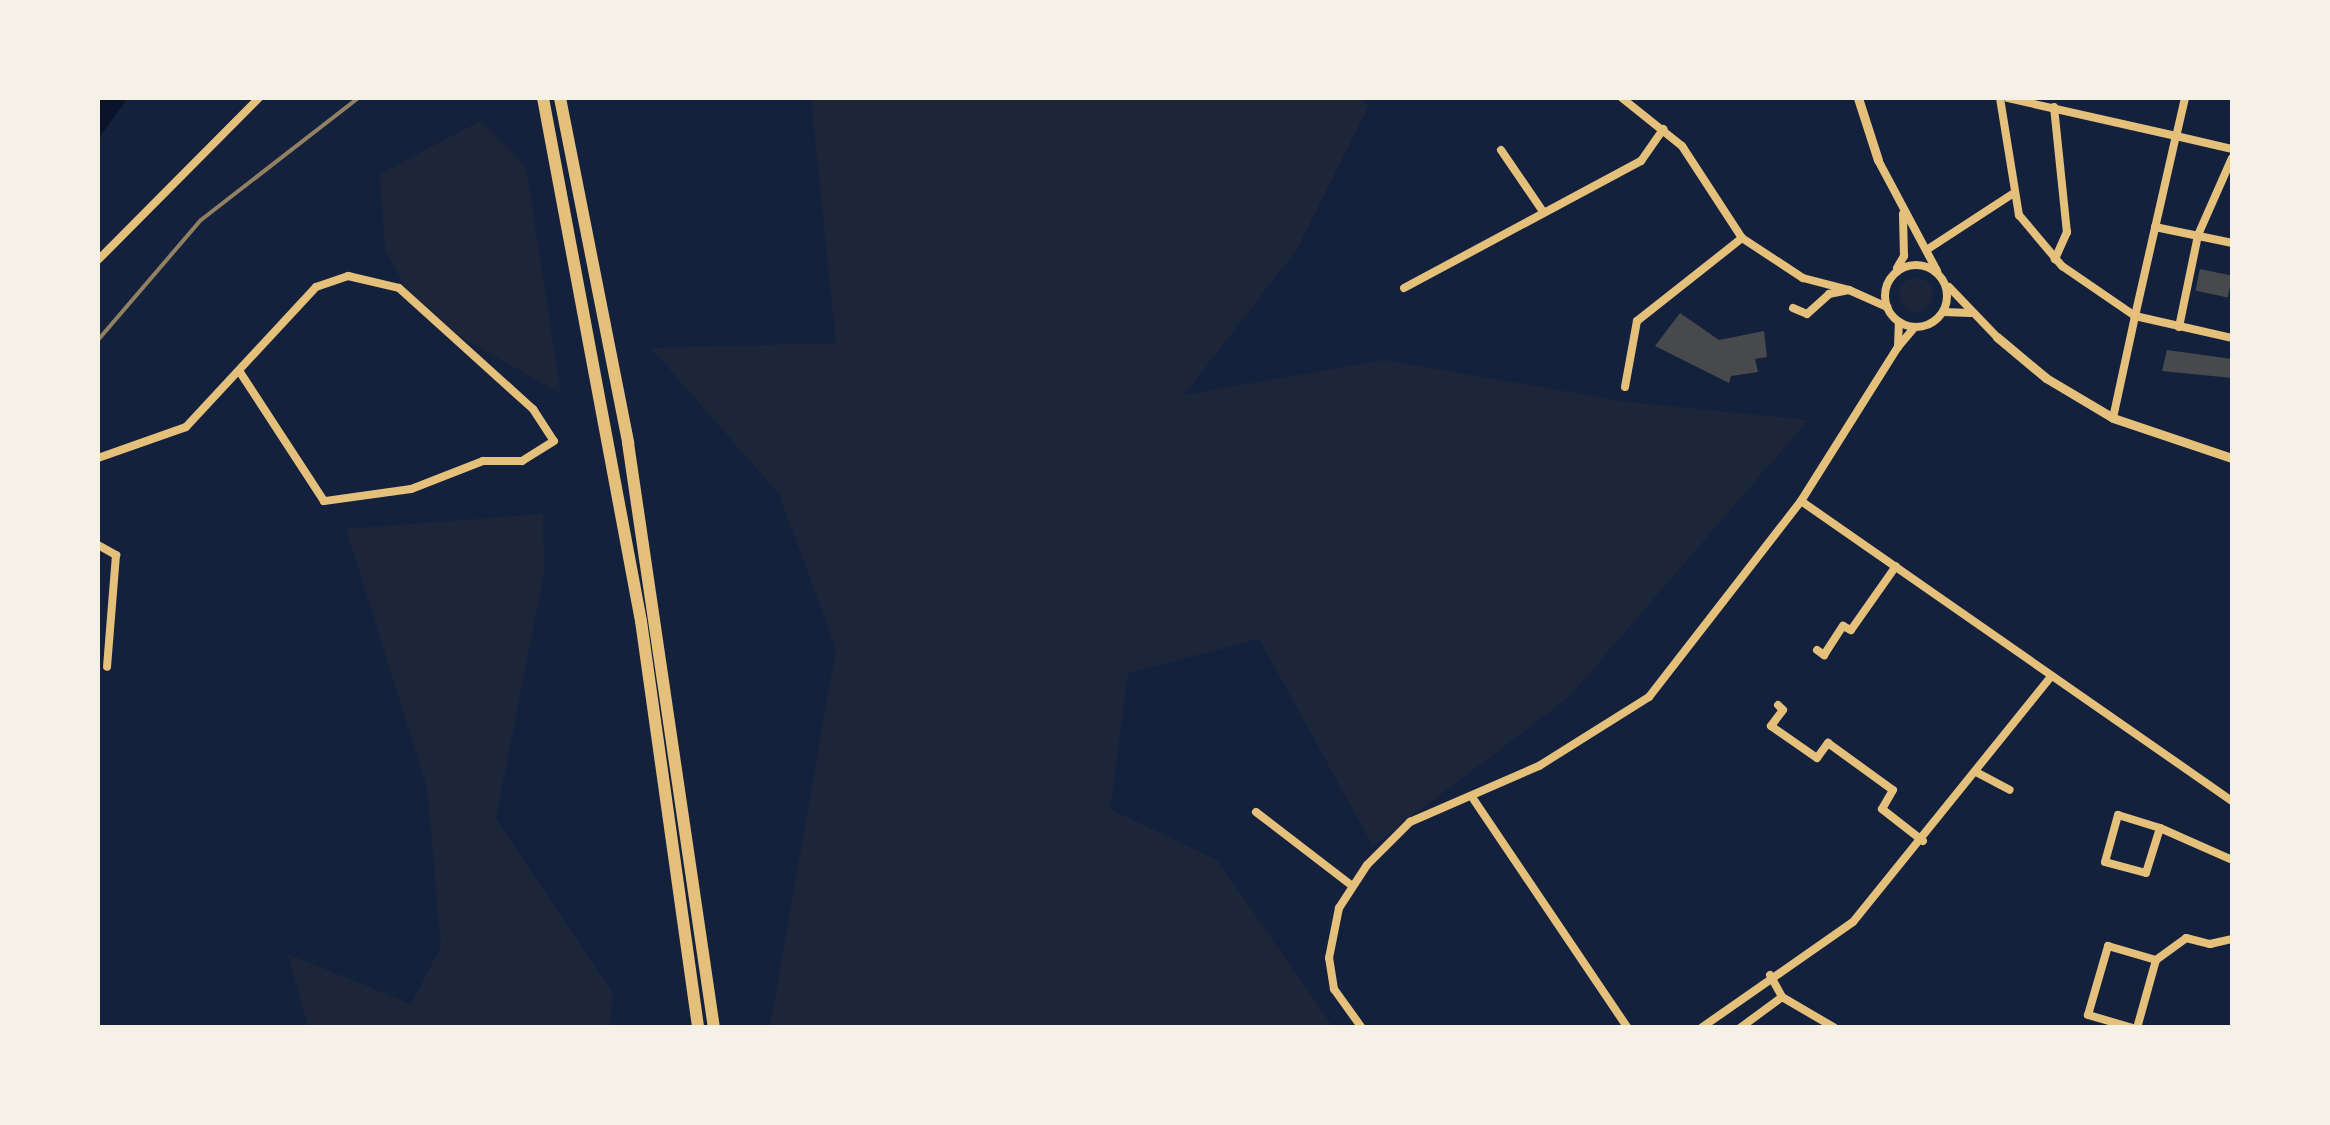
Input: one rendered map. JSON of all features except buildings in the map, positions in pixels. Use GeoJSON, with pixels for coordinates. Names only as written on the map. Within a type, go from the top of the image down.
{"type":"FeatureCollection","features":[{"type":"Feature","properties":{"kind":"highway"},"geometry":{"type":"LineString","coordinates":[[560,99],[631,462],[714,1028]]}},
{"type":"Feature","properties":{"kind":"highway"},"geometry":{"type":"LineString","coordinates":[[544,100],[641,621],[698,1028]]}},
{"type":"Feature","properties":{"kind":"street"},"geometry":{"type":"LineString","coordinates":[[98,260],[259,98]]}},
{"type":"Feature","properties":{"kind":"street"},"geometry":{"type":"LineString","coordinates":[[1622,98],[1682,146],[1742,238],[1803,278],[1849,290],[1887,307],[1899,322],[1915,327]]}},
{"type":"Feature","properties":{"kind":"street"},"geometry":{"type":"LineString","coordinates":[[1858,98],[1878,160],[1902,212],[1928,249],[1940,276],[1970,313],[2046,378],[2113,418],[2232,458]]}},
{"type":"Feature","properties":{"kind":"street"},"geometry":{"type":"LineString","coordinates":[[2000,98],[2019,215],[2055,259],[2135,316],[2232,338]]}},
{"type":"Feature","properties":{"kind":"street"},"geometry":{"type":"LineString","coordinates":[[2008,98],[2232,149]]}},
{"type":"Feature","properties":{"kind":"street"},"geometry":{"type":"LineString","coordinates":[[2113,418],[2184,98]]}},
{"type":"Feature","properties":{"kind":"street"},"geometry":{"type":"LineString","coordinates":[[2054,106],[2068,232],[2055,259]]}},
{"type":"Feature","properties":{"kind":"street"},"geometry":{"type":"LineString","coordinates":[[1404,288],[1641,160],[1662,129]]}},
{"type":"Feature","properties":{"kind":"street"},"geometry":{"type":"LineString","coordinates":[[1501,150],[1544,213]]}},
{"type":"Feature","properties":{"kind":"street"},"geometry":{"type":"LineString","coordinates":[[2179,327],[2198,234],[2232,158]]}},
{"type":"Feature","properties":{"kind":"street"},"geometry":{"type":"LineString","coordinates":[[1928,249],[2014,192]]}},
{"type":"Feature","properties":{"kind":"street"},"geometry":{"type":"LineString","coordinates":[[1887,307],[1891,276],[1904,256],[1902,212]]}},
{"type":"Feature","properties":{"kind":"street"},"geometry":{"type":"LineString","coordinates":[[2154,227],[2232,243]]}},
{"type":"Feature","properties":{"kind":"street"},"geometry":{"type":"LineString","coordinates":[[1625,387],[1638,321],[1742,238]]}},
{"type":"Feature","properties":{"kind":"street"},"geometry":{"type":"LineString","coordinates":[[1891,276],[1918,264],[1940,276]]}},
{"type":"Feature","properties":{"kind":"street"},"geometry":{"type":"LineString","coordinates":[[98,458],[186,427],[316,287],[348,276],[398,288],[446,338],[513,389],[554,441],[522,461],[483,460],[411,489],[324,501],[240,372]]}},
{"type":"Feature","properties":{"kind":"street"},"geometry":{"type":"LineString","coordinates":[[1940,276],[1943,312]]}},
{"type":"Feature","properties":{"kind":"street"},"geometry":{"type":"LineString","coordinates":[[1793,308],[1807,314],[1829,294],[1849,290]]}},
{"type":"Feature","properties":{"kind":"street"},"geometry":{"type":"LineString","coordinates":[[1362,1028],[1334,989],[1330,958],[1330,932],[1351,885],[1410,822],[1447,804],[1474,800],[1650,696],[1802,500],[1915,327],[1943,312],[1970,313]]}},
{"type":"Feature","properties":{"kind":"street"},"geometry":{"type":"LineString","coordinates":[[1898,348],[1899,322]]}},
{"type":"Feature","properties":{"kind":"street"},"geometry":{"type":"LineString","coordinates":[[1802,500],[2051,678],[2232,801]]}},
{"type":"Feature","properties":{"kind":"street"},"geometry":{"type":"LineString","coordinates":[[98,545],[116,555],[108,667]]}},
{"type":"Feature","properties":{"kind":"street"},"geometry":{"type":"LineString","coordinates":[[1817,650],[1824,656],[1843,626],[1852,630],[1896,566]]}},
{"type":"Feature","properties":{"kind":"street"},"geometry":{"type":"LineString","coordinates":[[1701,1028],[1770,975],[1841,933],[1923,841],[2051,678]]}},
{"type":"Feature","properties":{"kind":"street"},"geometry":{"type":"LineString","coordinates":[[1778,705],[1783,710],[1772,726],[1817,758],[1828,743],[1892,790],[1882,808],[1923,841]]}},
{"type":"Feature","properties":{"kind":"street"},"geometry":{"type":"LineString","coordinates":[[1976,772],[2010,790]]}},
{"type":"Feature","properties":{"kind":"street"},"geometry":{"type":"LineString","coordinates":[[1474,800],[1628,1028]]}},
{"type":"Feature","properties":{"kind":"street"},"geometry":{"type":"LineString","coordinates":[[1256,812],[1351,885]]}},
{"type":"Feature","properties":{"kind":"street"},"geometry":{"type":"LineString","coordinates":[[2160,828],[2146,873],[2105,862],[2118,815],[2160,828],[2232,858]]}},
{"type":"Feature","properties":{"kind":"street"},"geometry":{"type":"LineString","coordinates":[[2156,960],[2108,946],[2088,1014],[2135,1028],[2156,960],[2186,938],[2210,944],[2232,940]]}},
{"type":"Feature","properties":{"kind":"street"},"geometry":{"type":"LineString","coordinates":[[1770,975],[1782,997],[1835,1028]]}},
{"type":"Feature","properties":{"kind":"street"},"geometry":{"type":"LineString","coordinates":[[1740,1028],[1782,997]]}},
{"type":"Feature","properties":{"kind":"shaded area"},"geometry":{"type":"Polygon","coordinates":[[[102,98],[128,98],[98,139],[98,103],[102,98]]]}},
{"type":"Feature","properties":{"kind":"shaded area"},"geometry":{"type":"Polygon","coordinates":[[[811,98],[1358,98],[1369,105],[1297,249],[1184,395],[1384,360],[1627,402],[1808,420],[1569,697],[1373,846],[1259,639],[1128,673],[1110,809],[1217,860],[1333,1027],[770,1027],[836,649],[779,494],[651,348],[836,343],[811,98]]]}},
{"type":"Feature","properties":{"kind":"shaded area"},"geometry":{"type":"Polygon","coordinates":[[[480,121],[526,167],[561,394],[420,314],[385,250],[380,174],[480,121]]]}},
{"type":"Feature","properties":{"kind":"shaded area"},"geometry":{"type":"Polygon","coordinates":[[[1916,278],[1928,283],[1933,295],[1928,307],[1916,312],[1904,307],[1899,295],[1904,283],[1916,278]]]}},
{"type":"Feature","properties":{"kind":"shaded area"},"geometry":{"type":"Polygon","coordinates":[[[543,514],[544,573],[496,818],[613,993],[609,1027],[308,1027],[288,954],[411,1004],[441,946],[427,787],[346,529],[543,514]]]}},
{"type":"Feature","properties":{"kind":"railway"},"geometry":{"type":"LineString","coordinates":[[98,340],[201,220],[358,98]]}}]}
